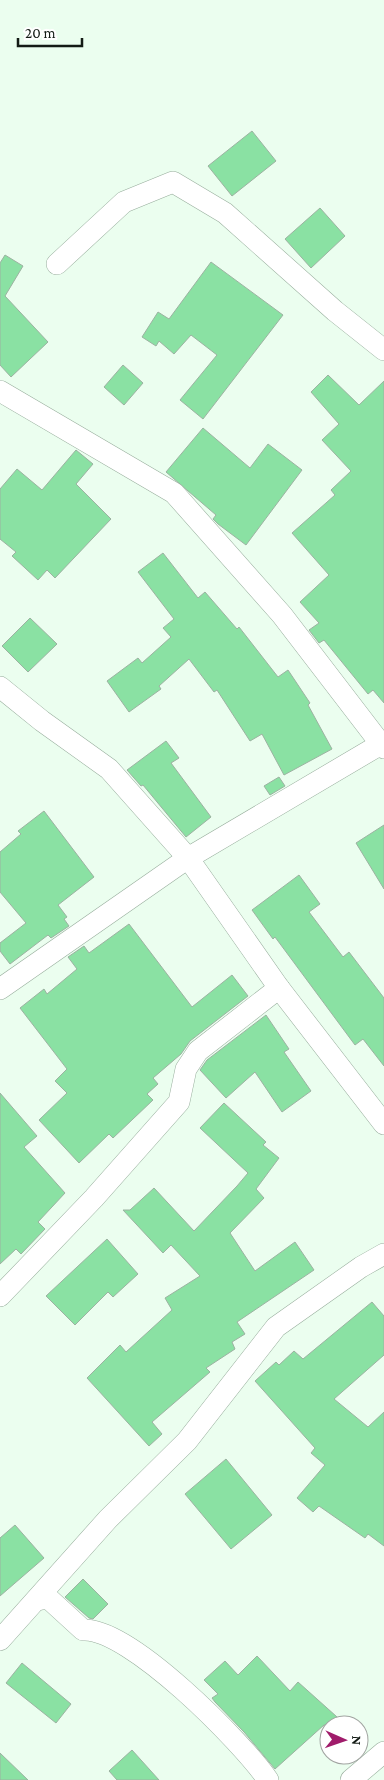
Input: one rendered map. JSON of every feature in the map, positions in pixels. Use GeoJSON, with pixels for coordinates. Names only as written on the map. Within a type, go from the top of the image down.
{"type":"FeatureCollection","features":[{"type":"Feature","properties":{"kind":"street"},"geometry":{"type":"LineString","coordinates":[[57,264],[124,202],[173,182],[224,213],[335,311],[384,350]]}},
{"type":"Feature","properties":{"kind":"street"},"geometry":{"type":"LineString","coordinates":[[0,391],[174,493],[282,615],[383,746],[188,858],[0,989]]}},
{"type":"Feature","properties":{"kind":"street"},"geometry":{"type":"LineString","coordinates":[[0,687],[42,721],[109,769],[188,858],[279,988],[384,1124]]}},
{"type":"Feature","properties":{"kind":"street"},"geometry":{"type":"LineString","coordinates":[[0,1296],[94,1198],[179,1102],[186,1069],[198,1051],[279,988]]}},
{"type":"Feature","properties":{"kind":"street"},"geometry":{"type":"LineString","coordinates":[[0,1640],[108,1520],[186,1441],[276,1327],[361,1267],[384,1254]]}},
{"type":"Feature","properties":{"kind":"street"},"geometry":{"type":"LineString","coordinates":[[37,1600],[48,1598],[83,1630],[93,1630],[127,1647],[187,1693],[256,1763],[268,1780]]}},
{"type":"Feature","properties":{"kind":"street"},"geometry":{"type":"LineString","coordinates":[[350,1780],[384,1752]]}},
{"type":"Feature","properties":{"kind":"building"},"geometry":{"type":"Polygon","coordinates":[[[252,131],[276,161],[232,196],[208,166],[252,131]]]}},
{"type":"Feature","properties":{"kind":"building"},"geometry":{"type":"Polygon","coordinates":[[[320,208],[345,236],[311,268],[285,239],[320,208]]]}},
{"type":"Feature","properties":{"kind":"building"},"geometry":{"type":"Polygon","coordinates":[[[5,255],[23,266],[5,296],[48,342],[11,377],[0,365],[0,263],[5,255]]]}},
{"type":"Feature","properties":{"kind":"building"},"geometry":{"type":"Polygon","coordinates":[[[211,262],[283,315],[203,419],[180,400],[217,355],[191,335],[174,354],[159,341],[156,346],[142,337],[158,312],[169,319],[211,262]]]}},
{"type":"Feature","properties":{"kind":"building"},"geometry":{"type":"Polygon","coordinates":[[[123,365],[143,383],[124,405],[104,387],[123,365]]]}},
{"type":"Feature","properties":{"kind":"building"},"geometry":{"type":"Polygon","coordinates":[[[328,375],[359,405],[384,381],[384,703],[373,690],[368,694],[324,640],[319,643],[309,630],[319,623],[300,602],[329,575],[292,533],[335,495],[331,490],[351,471],[322,440],[339,424],[311,392],[328,375]]]}},
{"type":"Feature","properties":{"kind":"building"},"geometry":{"type":"Polygon","coordinates":[[[203,428],[250,468],[268,444],[302,470],[246,545],[218,524],[213,519],[216,515],[166,472],[203,428]]]}},
{"type":"Feature","properties":{"kind":"building"},"geometry":{"type":"Polygon","coordinates":[[[76,450],[93,464],[76,484],[111,519],[55,578],[47,570],[38,580],[12,556],[16,552],[0,539],[0,489],[17,469],[42,490],[76,450]]]}},
{"type":"Feature","properties":{"kind":"building"},"geometry":{"type":"Polygon","coordinates":[[[163,553],[198,598],[205,592],[237,629],[239,627],[278,677],[288,670],[310,703],[308,705],[332,749],[284,775],[262,734],[250,741],[217,690],[214,692],[189,659],[159,686],[161,689],[129,712],[107,681],[138,658],[142,663],[171,637],[163,628],[174,619],[138,572],[163,553]]]}},
{"type":"Feature","properties":{"kind":"building"},"geometry":{"type":"Polygon","coordinates":[[[30,618],[57,644],[28,672],[2,646],[30,618]]]}},
{"type":"Feature","properties":{"kind":"building"},"geometry":{"type":"Polygon","coordinates":[[[166,741],[179,758],[171,763],[211,817],[186,837],[143,785],[141,786],[127,770],[166,741]]]}},
{"type":"Feature","properties":{"kind":"building"},"geometry":{"type":"Polygon","coordinates":[[[279,777],[285,786],[270,795],[264,786],[279,777]]]}},
{"type":"Feature","properties":{"kind":"building"},"geometry":{"type":"Polygon","coordinates":[[[44,811],[94,877],[58,905],[67,917],[64,919],[69,926],[51,938],[48,935],[10,964],[0,951],[0,943],[26,923],[0,892],[0,852],[21,834],[18,831],[44,811]]]}},
{"type":"Feature","properties":{"kind":"building"},"geometry":{"type":"Polygon","coordinates":[[[384,825],[384,889],[356,843],[384,825]]]}},
{"type":"Feature","properties":{"kind":"building"},"geometry":{"type":"Polygon","coordinates":[[[299,875],[320,904],[309,912],[343,957],[349,952],[384,998],[384,1066],[363,1039],[355,1045],[275,937],[273,939],[252,910],[299,875]]]}},
{"type":"Feature","properties":{"kind":"building"},"geometry":{"type":"Polygon","coordinates":[[[129,924],[192,1007],[232,975],[248,996],[190,1041],[181,1054],[153,1078],[158,1084],[147,1094],[153,1100],[113,1138],[109,1134],[79,1163],[39,1120],[67,1093],[55,1081],[67,1069],[20,1008],[44,989],[47,994],[77,969],[68,957],[84,946],[89,953],[129,924]]]}},
{"type":"Feature","properties":{"kind":"building"},"geometry":{"type":"Polygon","coordinates":[[[266,1015],[289,1049],[284,1052],[311,1091],[282,1112],[255,1072],[226,1098],[200,1070],[207,1060],[266,1015]]]}},
{"type":"Feature","properties":{"kind":"building"},"geometry":{"type":"Polygon","coordinates":[[[0,1093],[37,1136],[24,1147],[65,1193],[38,1222],[45,1229],[21,1254],[16,1249],[0,1264],[0,1093]]]}},
{"type":"Feature","properties":{"kind":"building"},"geometry":{"type":"Polygon","coordinates":[[[224,1103],[266,1142],[263,1145],[279,1158],[256,1189],[264,1198],[230,1233],[255,1271],[295,1242],[314,1270],[237,1322],[245,1334],[232,1342],[235,1349],[206,1368],[210,1372],[152,1422],[162,1434],[149,1446],[87,1378],[120,1345],[126,1352],[172,1310],[165,1298],[200,1276],[171,1245],[163,1253],[123,1210],[130,1210],[154,1188],[194,1231],[237,1186],[248,1173],[200,1128],[224,1103]]]}},
{"type":"Feature","properties":{"kind":"building"},"geometry":{"type":"Polygon","coordinates":[[[107,1239],[138,1274],[113,1297],[108,1292],[75,1325],[46,1296],[107,1239]]]}},
{"type":"Feature","properties":{"kind":"building"},"geometry":{"type":"Polygon","coordinates":[[[372,1302],[384,1316],[384,1355],[334,1399],[368,1427],[384,1412],[384,1546],[368,1534],[365,1538],[319,1506],[313,1512],[297,1498],[325,1465],[311,1453],[315,1448],[255,1381],[276,1362],[279,1365],[294,1351],[303,1359],[372,1302]]]}},
{"type":"Feature","properties":{"kind":"building"},"geometry":{"type":"Polygon","coordinates":[[[226,1459],[272,1515],[231,1549],[185,1494],[226,1459]]]}},
{"type":"Feature","properties":{"kind":"building"},"geometry":{"type":"Polygon","coordinates":[[[15,1525],[44,1558],[0,1596],[0,1538],[15,1525]]]}},
{"type":"Feature","properties":{"kind":"building"},"geometry":{"type":"Polygon","coordinates":[[[83,1579],[108,1604],[93,1619],[89,1618],[65,1597],[83,1579]]]}},
{"type":"Feature","properties":{"kind":"building"},"geometry":{"type":"Polygon","coordinates":[[[257,1656],[290,1691],[298,1682],[335,1715],[319,1715],[319,1729],[275,1769],[244,1732],[215,1702],[212,1698],[218,1694],[204,1680],[225,1661],[238,1675],[257,1656]]]}},
{"type":"Feature","properties":{"kind":"building"},"geometry":{"type":"Polygon","coordinates":[[[22,1663],[71,1704],[56,1723],[6,1683],[22,1663]]]}},
{"type":"Feature","properties":{"kind":"building"},"geometry":{"type":"Polygon","coordinates":[[[132,1750],[159,1780],[117,1780],[109,1771],[132,1750]]]}},
{"type":"Feature","properties":{"kind":"building"},"geometry":{"type":"Polygon","coordinates":[[[0,1753],[28,1780],[0,1780],[0,1753]]]}}]}
